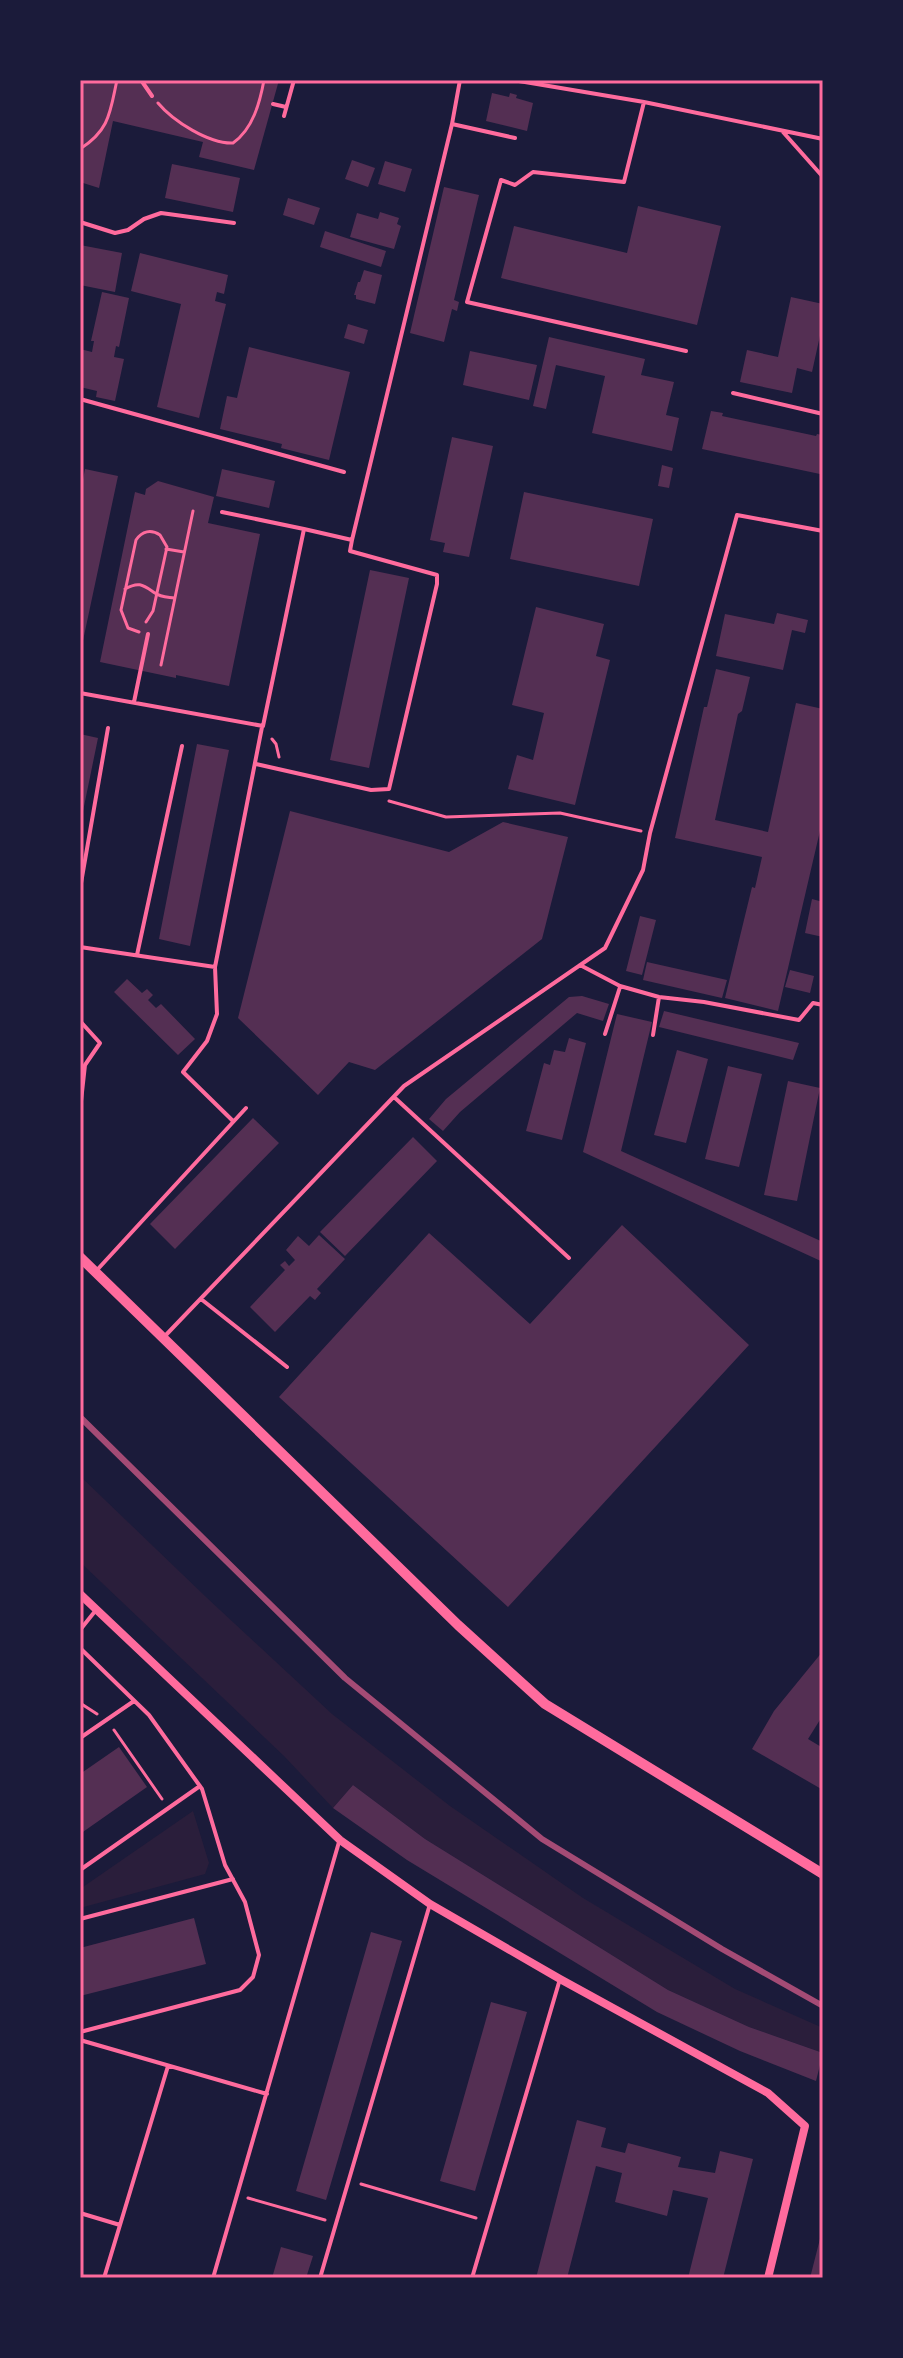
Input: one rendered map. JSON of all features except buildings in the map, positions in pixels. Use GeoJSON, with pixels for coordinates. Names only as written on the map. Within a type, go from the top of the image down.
{"type":"FeatureCollection","features":[{"type":"Feature","properties":{"kind":"street"},"geometry":{"type":"LineString","coordinates":[[80,1257],[458,1625],[545,1704],[823,1874]]}},
{"type":"Feature","properties":{"kind":"street"},"geometry":{"type":"LineString","coordinates":[[80,1594],[340,1840],[430,1904],[768,2093],[805,2126],[768,2278]]}},
{"type":"Feature","properties":{"kind":"lane"},"geometry":{"type":"LineString","coordinates":[[141,80],[152,96]]}},
{"type":"Feature","properties":{"kind":"lane"},"geometry":{"type":"LineString","coordinates":[[284,116],[294,80]]}},
{"type":"Feature","properties":{"kind":"lane"},"geometry":{"type":"LineString","coordinates":[[256,764],[371,790],[389,789],[437,575],[350,551],[460,80]]}},
{"type":"Feature","properties":{"kind":"lane"},"geometry":{"type":"LineString","coordinates":[[513,80],[644,102],[823,139]]}},
{"type":"Feature","properties":{"kind":"lane"},"geometry":{"type":"LineString","coordinates":[[644,102],[624,182],[533,172],[515,185],[501,180],[467,302],[686,351]]}},
{"type":"Feature","properties":{"kind":"lane"},"geometry":{"type":"LineString","coordinates":[[273,104],[286,107]]}},
{"type":"Feature","properties":{"kind":"lane"},"geometry":{"type":"LineString","coordinates":[[452,124],[515,138]]}},
{"type":"Feature","properties":{"kind":"lane"},"geometry":{"type":"LineString","coordinates":[[781,130],[823,177]]}},
{"type":"Feature","properties":{"kind":"lane"},"geometry":{"type":"LineString","coordinates":[[80,222],[115,233],[161,213],[234,223]]}},
{"type":"Feature","properties":{"kind":"lane"},"geometry":{"type":"LineString","coordinates":[[733,393],[823,414]]}},
{"type":"Feature","properties":{"kind":"lane"},"geometry":{"type":"LineString","coordinates":[[80,399],[344,472]]}},
{"type":"Feature","properties":{"kind":"lane"},"geometry":{"type":"LineString","coordinates":[[222,512],[352,540]]}},
{"type":"Feature","properties":{"kind":"lane"},"geometry":{"type":"LineString","coordinates":[[163,1338],[404,1086],[605,948],[643,870],[650,833],[737,515],[823,531]]}},
{"type":"Feature","properties":{"kind":"lane"},"geometry":{"type":"LineString","coordinates":[[234,1122],[183,1072],[207,1041],[217,1014],[215,967],[304,529]]}},
{"type":"Feature","properties":{"kind":"lane"},"geometry":{"type":"LineString","coordinates":[[134,703],[148,634]]}},
{"type":"Feature","properties":{"kind":"lane"},"geometry":{"type":"LineString","coordinates":[[80,693],[263,726]]}},
{"type":"Feature","properties":{"kind":"lane"},"geometry":{"type":"LineString","coordinates":[[80,889],[108,728]]}},
{"type":"Feature","properties":{"kind":"lane"},"geometry":{"type":"LineString","coordinates":[[137,955],[182,746]]}},
{"type":"Feature","properties":{"kind":"lane"},"geometry":{"type":"LineString","coordinates":[[80,947],[215,967]]}},
{"type":"Feature","properties":{"kind":"lane"},"geometry":{"type":"LineString","coordinates":[[580,965],[620,986],[659,997],[799,1020],[813,1003],[823,1005]]}},
{"type":"Feature","properties":{"kind":"lane"},"geometry":{"type":"LineString","coordinates":[[605,1034],[620,986]]}},
{"type":"Feature","properties":{"kind":"lane"},"geometry":{"type":"LineString","coordinates":[[653,1035],[659,997]]}},
{"type":"Feature","properties":{"kind":"lane"},"geometry":{"type":"LineString","coordinates":[[80,1021],[100,1043],[85,1065],[80,1110]]}},
{"type":"Feature","properties":{"kind":"lane"},"geometry":{"type":"LineString","coordinates":[[394,1097],[569,1258]]}},
{"type":"Feature","properties":{"kind":"lane"},"geometry":{"type":"LineString","coordinates":[[95,1272],[246,1108]]}},
{"type":"Feature","properties":{"kind":"lane"},"geometry":{"type":"LineString","coordinates":[[201,1299],[287,1367]]}},
{"type":"Feature","properties":{"kind":"lane"},"geometry":{"type":"LineString","coordinates":[[80,1630],[97,1610]]}},
{"type":"Feature","properties":{"kind":"lane"},"geometry":{"type":"LineString","coordinates":[[80,1648],[156,1723],[200,1786],[225,1865],[245,1902],[259,1955],[256,1971],[240,1990],[80,2032]]}},
{"type":"Feature","properties":{"kind":"lane"},"geometry":{"type":"LineString","coordinates":[[80,1738],[135,1700]]}},
{"type":"Feature","properties":{"kind":"lane"},"geometry":{"type":"LineString","coordinates":[[80,1870],[200,1786]]}},
{"type":"Feature","properties":{"kind":"lane"},"geometry":{"type":"LineString","coordinates":[[213,2278],[340,1840]]}},
{"type":"Feature","properties":{"kind":"lane"},"geometry":{"type":"LineString","coordinates":[[80,1919],[233,1879]]}},
{"type":"Feature","properties":{"kind":"lane"},"geometry":{"type":"LineString","coordinates":[[320,2278],[430,1904]]}},
{"type":"Feature","properties":{"kind":"lane"},"geometry":{"type":"LineString","coordinates":[[472,2278],[560,1979]]}},
{"type":"Feature","properties":{"kind":"lane"},"geometry":{"type":"LineString","coordinates":[[80,2040],[267,2094]]}},
{"type":"Feature","properties":{"kind":"lane"},"geometry":{"type":"LineString","coordinates":[[104,2278],[168,2066]]}},
{"type":"Feature","properties":{"kind":"lane"},"geometry":{"type":"LineString","coordinates":[[80,2213],[120,2225]]}},
{"type":"Feature","properties":{"kind":"path"},"geometry":{"type":"LineString","coordinates":[[80,149],[108,121],[117,80]]}},
{"type":"Feature","properties":{"kind":"path"},"geometry":{"type":"LineString","coordinates":[[152,96],[179,123],[229,144],[236,142],[248,127],[264,80]]}},
{"type":"Feature","properties":{"kind":"path"},"geometry":{"type":"LineString","coordinates":[[161,665],[193,511]]}},
{"type":"Feature","properties":{"kind":"path"},"geometry":{"type":"LineString","coordinates":[[138,632],[151,615],[166,549],[165,541],[156,532],[149,531],[136,540],[122,615],[128,628],[138,632],[166,638]]}},
{"type":"Feature","properties":{"kind":"path"},"geometry":{"type":"LineString","coordinates":[[166,549],[184,552]]}},
{"type":"Feature","properties":{"kind":"path"},"geometry":{"type":"LineString","coordinates":[[125,589],[140,584],[157,595],[174,598]]}},
{"type":"Feature","properties":{"kind":"path"},"geometry":{"type":"LineString","coordinates":[[263,726],[276,744],[277,755],[285,764]]}},
{"type":"Feature","properties":{"kind":"path"},"geometry":{"type":"LineString","coordinates":[[379,797],[446,817],[560,813],[650,833]]}},
{"type":"Feature","properties":{"kind":"path"},"geometry":{"type":"LineString","coordinates":[[80,1703],[107,1720],[168,1808]]}},
{"type":"Feature","properties":{"kind":"path"},"geometry":{"type":"LineString","coordinates":[[349,2181],[488,2222]]}},
{"type":"Feature","properties":{"kind":"path"},"geometry":{"type":"LineString","coordinates":[[237,2196],[337,2223]]}},
{"type":"Feature","properties":{"kind":"shaded area"},"geometry":{"type":"Polygon","coordinates":[[[80,1476],[332,1714],[450,1806],[583,1898],[735,1989],[823,2028],[823,2053],[749,2027],[668,1990],[425,1839],[353,1785],[333,1808],[284,1756],[80,1562],[80,1476]]]}},
{"type":"Feature","properties":{"kind":"shaded area"},"geometry":{"type":"Polygon","coordinates":[[[193,1811],[209,1863],[205,1874],[80,1908],[80,1889],[193,1811]]]}},
{"type":"Feature","properties":{"kind":"railway"},"geometry":{"type":"LineString","coordinates":[[80,1417],[345,1678],[542,1839],[722,1949],[823,2006]]}}]}
